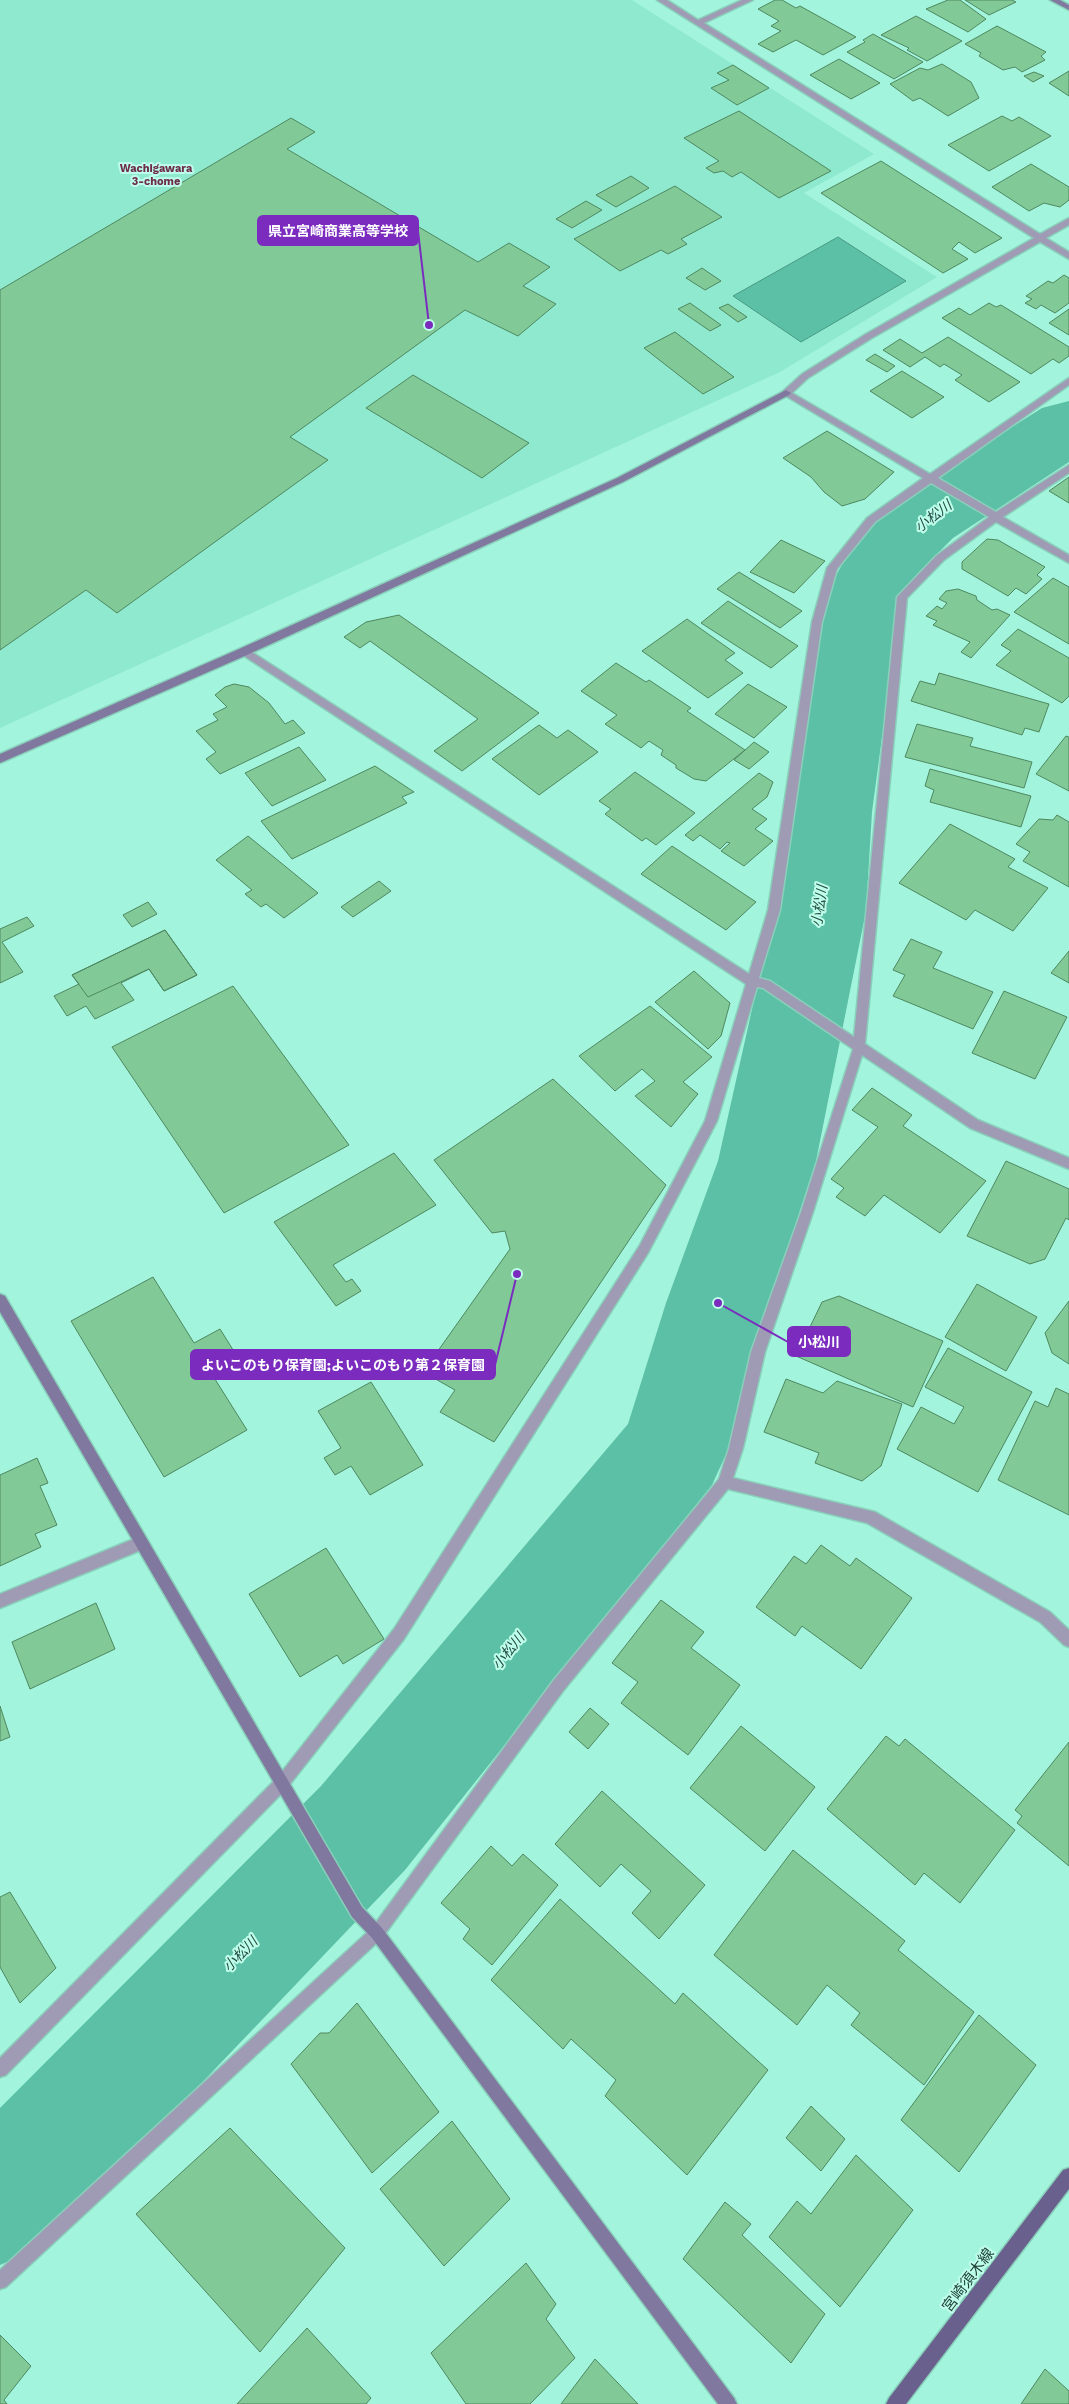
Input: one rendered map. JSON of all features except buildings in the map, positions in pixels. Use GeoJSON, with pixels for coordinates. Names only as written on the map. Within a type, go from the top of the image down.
{"type":"FeatureCollection","features":[{"type":"Feature","properties":{"kind":"main road","name":"宮崎須木線"},"geometry":{"type":"LineString","coordinates":[[895,2404],[1069,2176]]}},
{"type":"Feature","properties":{"kind":"street"},"geometry":{"type":"LineString","coordinates":[[661,0],[1042,237],[1069,256]]}},
{"type":"Feature","properties":{"kind":"street"},"geometry":{"type":"LineString","coordinates":[[698,23],[749,0]]}},
{"type":"Feature","properties":{"kind":"street"},"geometry":{"type":"LineString","coordinates":[[1054,0],[1069,8]]}},
{"type":"Feature","properties":{"kind":"street"},"geometry":{"type":"LineString","coordinates":[[0,760],[243,652],[620,480],[786,393],[805,376],[869,336],[1069,221]]}},
{"type":"Feature","properties":{"kind":"street"},"geometry":{"type":"LineString","coordinates":[[0,2069],[282,1784],[399,1634],[644,1249],[711,1121],[774,910],[786,839],[816,622],[832,568],[871,520],[1069,381]]}},
{"type":"Feature","properties":{"kind":"street"},"geometry":{"type":"LineString","coordinates":[[786,393],[1069,560]]}},
{"type":"Feature","properties":{"kind":"street"},"geometry":{"type":"LineString","coordinates":[[0,2280],[377,1933],[558,1686],[725,1482],[736,1448],[758,1352],[807,1212],[859,1048],[902,597],[940,558],[996,516],[1069,468]]}},
{"type":"Feature","properties":{"kind":"street"},"geometry":{"type":"LineString","coordinates":[[243,652],[752,982],[766,984],[974,1124],[1069,1164]]}},
{"type":"Feature","properties":{"kind":"street"},"geometry":{"type":"LineString","coordinates":[[0,1300],[357,1912],[377,1933],[728,2404]]}},
{"type":"Feature","properties":{"kind":"street"},"geometry":{"type":"LineString","coordinates":[[725,1482],[870,1517],[1045,1617],[1069,1640]]}},
{"type":"Feature","properties":{"kind":"street"},"geometry":{"type":"LineString","coordinates":[[0,1601],[141,1543]]}},
{"type":"Feature","properties":{"kind":"shaded area"},"geometry":{"type":"Polygon","coordinates":[[[0,0],[632,0],[874,154],[804,193],[937,277],[780,372],[0,728],[0,0]]]}},
{"type":"Feature","properties":{"kind":"shaded area"},"geometry":{"type":"Polygon","coordinates":[[[838,237],[906,281],[801,342],[733,296],[838,237]]]}},
{"type":"Feature","properties":{"kind":"waterway","name":"小松川"},"geometry":{"type":"LineString","coordinates":[[0,2200],[363,1828],[674,1450],[718,1303],[767,1161],[820,911],[828,812],[851,655],[867,594],[886,557],[925,519],[1069,426]]}},
{"type":"Feature","properties":{"kind":"place","name":"県立宮崎商業高等学校"},"geometry":{"type":"Point","coordinates":[429,325]}},
{"type":"Feature","properties":{"kind":"place","name":"よいこのもり保育園;よいこのもり第２保育園"},"geometry":{"type":"Point","coordinates":[517,1274]}},
{"type":"Feature","properties":{"kind":"place","name":"小松川"},"geometry":{"type":"Point","coordinates":[718,1303]}},
{"type":"Feature","properties":{"kind":"district","name":"Wachigawara 3-chome"},"geometry":{"type":"Point","coordinates":[156,174]}}]}
